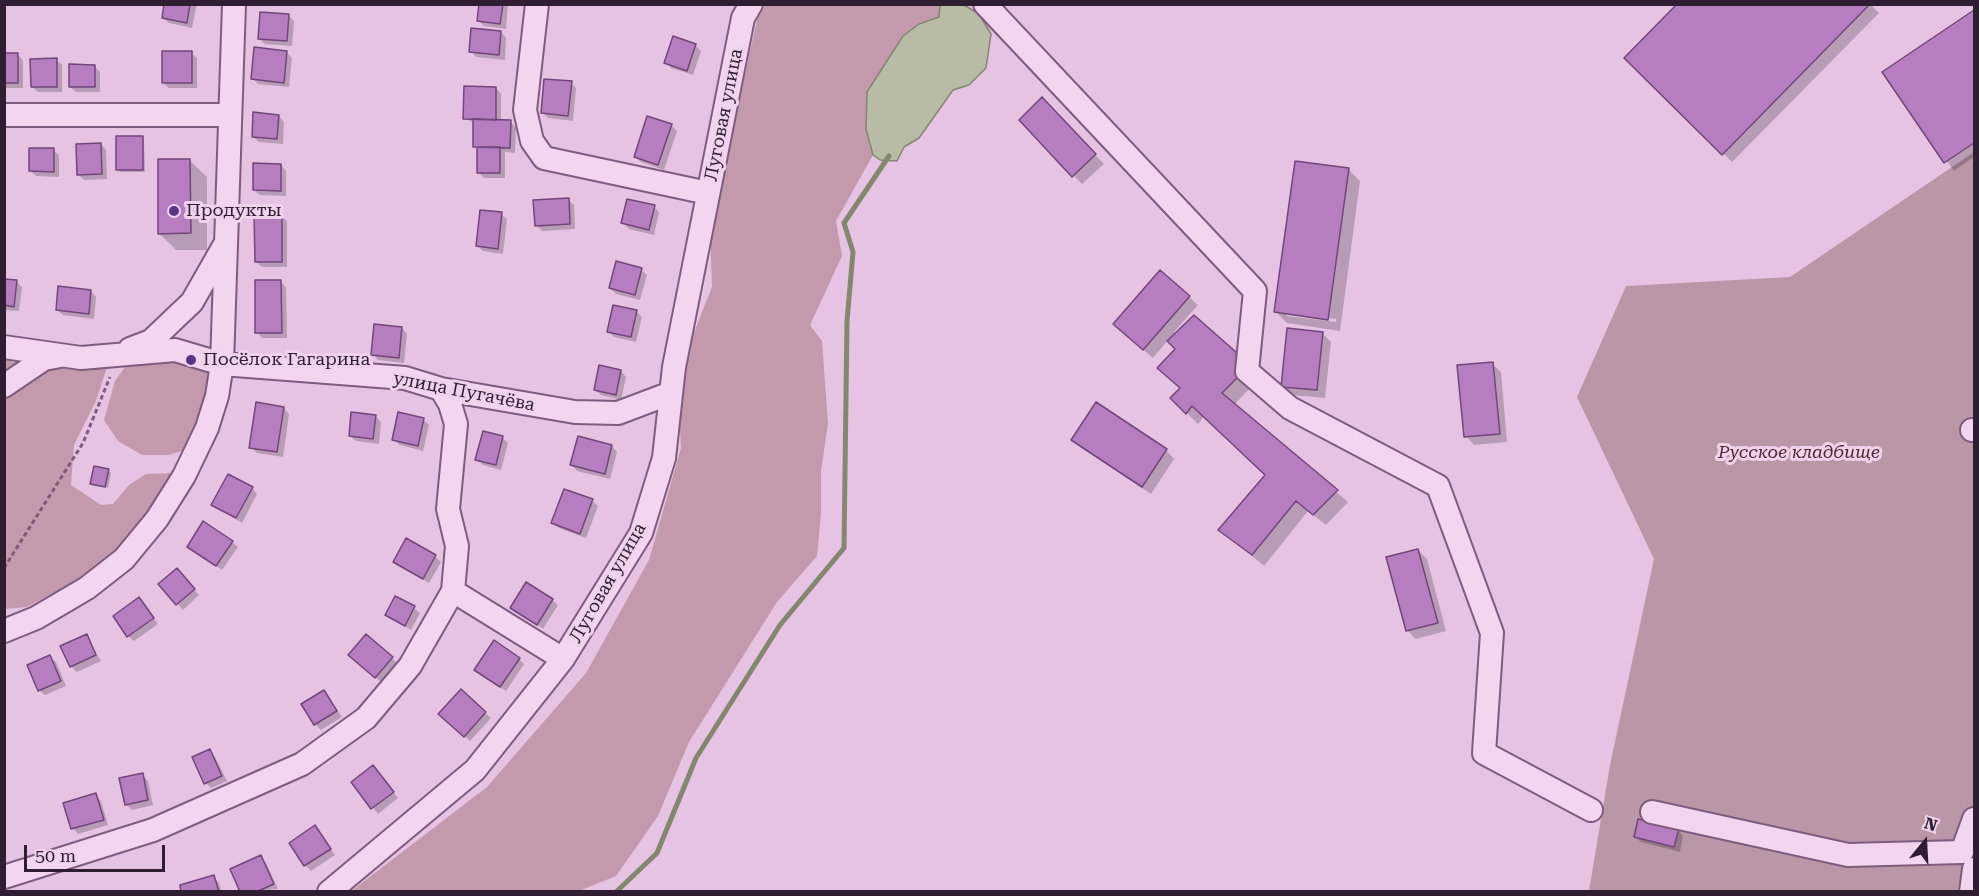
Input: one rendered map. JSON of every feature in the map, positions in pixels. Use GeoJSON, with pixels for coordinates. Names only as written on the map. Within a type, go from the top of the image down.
{"type":"FeatureCollection","features":[{"type":"Feature","properties":{"kind":"street"},"geometry":{"type":"LineString","coordinates":[[4,632],[36,618],[87,588],[124,559],[157,519],[184,476],[207,428],[218,396],[222,364],[234,4]]}},
{"type":"Feature","properties":{"kind":"street"},"geometry":{"type":"LineString","coordinates":[[537,4],[525,110],[532,141],[544,158],[708,193]]}},
{"type":"Feature","properties":{"kind":"street","name":"Луговая улица"},"geometry":{"type":"LineString","coordinates":[[329,891],[475,770],[563,659],[641,532],[664,458],[671,393],[708,193],[743,18],[751,4]]}},
{"type":"Feature","properties":{"kind":"street"},"geometry":{"type":"LineString","coordinates":[[985,4],[1255,291],[1248,371],[1290,408],[1438,486],[1492,633],[1484,753],[1590,810]]}},
{"type":"Feature","properties":{"kind":"street"},"geometry":{"type":"LineString","coordinates":[[4,116],[230,115]]}},
{"type":"Feature","properties":{"kind":"street"},"geometry":{"type":"LineString","coordinates":[[120,353],[151,341],[192,302],[226,242]]}},
{"type":"Feature","properties":{"kind":"street","name":"улица Пугачёва"},"geometry":{"type":"LineString","coordinates":[[4,347],[81,358],[175,350],[222,364],[405,378],[441,389],[554,409],[607,413],[618,413],[671,393]]}},
{"type":"Feature","properties":{"kind":"street"},"geometry":{"type":"LineString","coordinates":[[4,386],[44,359],[63,355]]}},
{"type":"Feature","properties":{"kind":"street"},"geometry":{"type":"LineString","coordinates":[[4,878],[153,830],[302,764],[366,718],[411,666],[453,591],[457,546],[448,509],[456,424],[450,404],[441,389]]}},
{"type":"Feature","properties":{"kind":"street"},"geometry":{"type":"LineString","coordinates":[[453,591],[563,659]]}},
{"type":"Feature","properties":{"kind":"street"},"geometry":{"type":"LineString","coordinates":[[1652,812],[1848,855],[1971,873],[1974,819]]}},
{"type":"Feature","properties":{"kind":"path"},"geometry":{"type":"LineString","coordinates":[[4,568],[83,443],[120,353]]}},
{"type":"Feature","properties":{"kind":"shaded area"},"geometry":{"type":"Polygon","coordinates":[[[765,5],[941,5],[940,17],[919,24],[903,36],[889,59],[866,129],[873,155],[836,221],[842,256],[810,325],[822,341],[828,424],[821,471],[821,514],[817,556],[777,602],[689,742],[658,816],[616,876],[579,891],[350,892],[487,787],[586,673],[649,560],[681,448],[678,394],[689,345],[712,287],[710,231],[757,20],[765,5]]]}},
{"type":"Feature","properties":{"kind":"shaded area"},"geometry":{"type":"Polygon","coordinates":[[[940,5],[964,5],[979,14],[991,34],[986,68],[969,85],[953,90],[919,138],[904,147],[897,161],[880,160],[873,155],[866,129],[867,92],[903,36],[919,24],[939,17],[940,5]]]}},
{"type":"Feature","properties":{"kind":"shaded area"},"geometry":{"type":"Polygon","coordinates":[[[5,354],[109,361],[96,401],[74,445],[71,485],[101,505],[113,504],[129,485],[146,474],[174,473],[169,485],[134,533],[106,559],[67,586],[27,607],[5,609],[5,354]]]}},
{"type":"Feature","properties":{"kind":"shaded area"},"geometry":{"type":"Polygon","coordinates":[[[159,355],[212,366],[211,384],[197,430],[185,450],[169,455],[142,455],[118,441],[104,420],[115,381],[129,361],[159,355]]]}},
{"type":"Feature","properties":{"kind":"green space","name":"Русское кладбище"},"geometry":{"type":"Polygon","coordinates":[[[1974,152],[1974,891],[1589,891],[1610,765],[1654,559],[1577,397],[1626,286],[1790,277],[1974,152]]]}},
{"type":"Feature","properties":{"kind":"building"},"geometry":{"type":"Polygon","coordinates":[[[164,4],[190,4],[187,23],[162,18],[164,4]]]}},
{"type":"Feature","properties":{"kind":"building"},"geometry":{"type":"Polygon","coordinates":[[[479,4],[503,4],[500,24],[477,21],[479,4]]]}},
{"type":"Feature","properties":{"kind":"building"},"geometry":{"type":"Polygon","coordinates":[[[1677,4],[1870,4],[1722,155],[1624,58],[1677,4]]]}},
{"type":"Feature","properties":{"kind":"building"},"geometry":{"type":"Polygon","coordinates":[[[1974,10],[1974,143],[1944,163],[1882,72],[1974,10]]]}},
{"type":"Feature","properties":{"kind":"building"},"geometry":{"type":"Polygon","coordinates":[[[260,12],[289,14],[287,41],[258,39],[260,12]]]}},
{"type":"Feature","properties":{"kind":"building"},"geometry":{"type":"Polygon","coordinates":[[[471,28],[501,31],[499,55],[469,52],[471,28]]]}},
{"type":"Feature","properties":{"kind":"building"},"geometry":{"type":"Polygon","coordinates":[[[673,36],[696,44],[687,71],[664,63],[673,36]]]}},
{"type":"Feature","properties":{"kind":"building"},"geometry":{"type":"Polygon","coordinates":[[[254,47],[287,51],[284,83],[251,79],[254,47]]]}},
{"type":"Feature","properties":{"kind":"building"},"geometry":{"type":"Polygon","coordinates":[[[162,51],[192,51],[192,83],[162,83],[162,51]]]}},
{"type":"Feature","properties":{"kind":"building"},"geometry":{"type":"Polygon","coordinates":[[[4,53],[18,53],[18,83],[4,83],[4,53]]]}},
{"type":"Feature","properties":{"kind":"building"},"geometry":{"type":"Polygon","coordinates":[[[57,58],[57,87],[31,87],[30,59],[57,58]]]}},
{"type":"Feature","properties":{"kind":"building"},"geometry":{"type":"Polygon","coordinates":[[[69,64],[95,65],[95,87],[69,87],[69,64]]]}},
{"type":"Feature","properties":{"kind":"building"},"geometry":{"type":"Polygon","coordinates":[[[544,79],[572,81],[568,116],[541,113],[544,79]]]}},
{"type":"Feature","properties":{"kind":"building"},"geometry":{"type":"Polygon","coordinates":[[[464,86],[496,87],[496,120],[463,119],[464,86]]]}},
{"type":"Feature","properties":{"kind":"building"},"geometry":{"type":"Polygon","coordinates":[[[1042,97],[1096,154],[1072,177],[1019,120],[1042,97]]]}},
{"type":"Feature","properties":{"kind":"building"},"geometry":{"type":"Polygon","coordinates":[[[253,112],[279,115],[277,139],[252,137],[253,112]]]}},
{"type":"Feature","properties":{"kind":"building"},"geometry":{"type":"Polygon","coordinates":[[[647,116],[672,124],[658,165],[634,157],[647,116]]]}},
{"type":"Feature","properties":{"kind":"building"},"geometry":{"type":"Polygon","coordinates":[[[473,119],[511,120],[510,148],[473,147],[473,119]]]}},
{"type":"Feature","properties":{"kind":"building"},"geometry":{"type":"Polygon","coordinates":[[[116,136],[143,136],[143,170],[116,170],[116,136]]]}},
{"type":"Feature","properties":{"kind":"building"},"geometry":{"type":"Polygon","coordinates":[[[101,143],[102,174],[77,175],[76,144],[101,143]]]}},
{"type":"Feature","properties":{"kind":"building"},"geometry":{"type":"Polygon","coordinates":[[[477,147],[500,147],[500,173],[477,173],[477,147]]]}},
{"type":"Feature","properties":{"kind":"building"},"geometry":{"type":"Polygon","coordinates":[[[29,148],[54,148],[54,172],[29,171],[29,148]]]}},
{"type":"Feature","properties":{"kind":"building"},"geometry":{"type":"Polygon","coordinates":[[[158,159],[190,159],[191,233],[158,234],[158,159]]]}},
{"type":"Feature","properties":{"kind":"building"},"geometry":{"type":"Polygon","coordinates":[[[1295,161],[1349,168],[1328,320],[1274,312],[1295,161]]]}},
{"type":"Feature","properties":{"kind":"building"},"geometry":{"type":"Polygon","coordinates":[[[253,163],[281,164],[281,191],[253,190],[253,163]]]}},
{"type":"Feature","properties":{"kind":"building"},"geometry":{"type":"Polygon","coordinates":[[[569,198],[570,224],[535,226],[533,200],[569,198]]]}},
{"type":"Feature","properties":{"kind":"building"},"geometry":{"type":"Polygon","coordinates":[[[627,199],[655,205],[649,230],[621,223],[627,199]]]}},
{"type":"Feature","properties":{"kind":"building"},"geometry":{"type":"Polygon","coordinates":[[[480,210],[502,212],[498,249],[476,246],[480,210]]]}},
{"type":"Feature","properties":{"kind":"building"},"geometry":{"type":"Polygon","coordinates":[[[282,214],[282,262],[255,262],[254,215],[282,214]]]}},
{"type":"Feature","properties":{"kind":"building"},"geometry":{"type":"Polygon","coordinates":[[[616,261],[642,268],[635,295],[609,288],[616,261]]]}},
{"type":"Feature","properties":{"kind":"building"},"geometry":{"type":"Polygon","coordinates":[[[1160,270],[1190,296],[1143,350],[1113,324],[1160,270]]]}},
{"type":"Feature","properties":{"kind":"building"},"geometry":{"type":"Polygon","coordinates":[[[4,279],[17,280],[14,307],[4,305],[4,279]]]}},
{"type":"Feature","properties":{"kind":"building"},"geometry":{"type":"Polygon","coordinates":[[[255,280],[281,280],[282,333],[255,333],[255,280]]]}},
{"type":"Feature","properties":{"kind":"building"},"geometry":{"type":"Polygon","coordinates":[[[58,286],[91,290],[89,314],[56,310],[58,286]]]}},
{"type":"Feature","properties":{"kind":"building"},"geometry":{"type":"Polygon","coordinates":[[[613,305],[637,310],[631,337],[607,332],[613,305]]]}},
{"type":"Feature","properties":{"kind":"building"},"geometry":{"type":"Polygon","coordinates":[[[1194,315],[1236,352],[1240,375],[1222,393],[1338,490],[1313,515],[1296,501],[1252,555],[1218,530],[1265,475],[1192,406],[1186,414],[1170,398],[1180,388],[1157,368],[1175,349],[1167,341],[1194,315]]]}},
{"type":"Feature","properties":{"kind":"building"},"geometry":{"type":"Polygon","coordinates":[[[374,324],[402,327],[399,358],[371,355],[374,324]]]}},
{"type":"Feature","properties":{"kind":"building"},"geometry":{"type":"Polygon","coordinates":[[[1287,328],[1323,332],[1317,390],[1281,387],[1287,328]]]}},
{"type":"Feature","properties":{"kind":"building"},"geometry":{"type":"Polygon","coordinates":[[[1493,362],[1500,434],[1464,437],[1457,365],[1493,362]]]}},
{"type":"Feature","properties":{"kind":"building"},"geometry":{"type":"Polygon","coordinates":[[[599,365],[621,370],[616,395],[594,390],[599,365]]]}},
{"type":"Feature","properties":{"kind":"building"},"geometry":{"type":"Polygon","coordinates":[[[256,402],[284,407],[277,452],[249,448],[256,402]]]}},
{"type":"Feature","properties":{"kind":"building"},"geometry":{"type":"Polygon","coordinates":[[[1096,402],[1167,449],[1142,487],[1071,440],[1096,402]]]}},
{"type":"Feature","properties":{"kind":"building"},"geometry":{"type":"Polygon","coordinates":[[[351,412],[376,415],[373,439],[349,436],[351,412]]]}},
{"type":"Feature","properties":{"kind":"building"},"geometry":{"type":"Polygon","coordinates":[[[398,412],[424,418],[418,446],[392,440],[398,412]]]}},
{"type":"Feature","properties":{"kind":"building"},"geometry":{"type":"Polygon","coordinates":[[[483,431],[503,436],[496,465],[475,460],[483,431]]]}},
{"type":"Feature","properties":{"kind":"building"},"geometry":{"type":"Polygon","coordinates":[[[578,436],[612,445],[605,474],[570,465],[578,436]]]}},
{"type":"Feature","properties":{"kind":"building"},"geometry":{"type":"Polygon","coordinates":[[[94,466],[109,469],[105,487],[90,484],[94,466]]]}},
{"type":"Feature","properties":{"kind":"building"},"geometry":{"type":"Polygon","coordinates":[[[228,474],[253,487],[236,518],[211,505],[228,474]]]}},
{"type":"Feature","properties":{"kind":"building"},"geometry":{"type":"Polygon","coordinates":[[[564,489],[593,499],[580,534],[551,523],[564,489]]]}},
{"type":"Feature","properties":{"kind":"building"},"geometry":{"type":"Polygon","coordinates":[[[203,521],[233,541],[216,566],[187,547],[203,521]]]}},
{"type":"Feature","properties":{"kind":"building"},"geometry":{"type":"Polygon","coordinates":[[[406,538],[436,555],[423,579],[393,562],[406,538]]]}},
{"type":"Feature","properties":{"kind":"building"},"geometry":{"type":"Polygon","coordinates":[[[1418,549],[1438,623],[1406,631],[1386,557],[1418,549]]]}},
{"type":"Feature","properties":{"kind":"building"},"geometry":{"type":"Polygon","coordinates":[[[177,568],[195,589],[176,605],[158,584],[177,568]]]}},
{"type":"Feature","properties":{"kind":"building"},"geometry":{"type":"Polygon","coordinates":[[[526,582],[553,599],[537,625],[510,608],[526,582]]]}},
{"type":"Feature","properties":{"kind":"building"},"geometry":{"type":"Polygon","coordinates":[[[395,596],[415,606],[405,626],[385,615],[395,596]]]}},
{"type":"Feature","properties":{"kind":"building"},"geometry":{"type":"Polygon","coordinates":[[[139,597],[154,618],[127,637],[113,616],[139,597]]]}},
{"type":"Feature","properties":{"kind":"building"},"geometry":{"type":"Polygon","coordinates":[[[87,634],[96,655],[70,667],[60,646],[87,634]]]}},
{"type":"Feature","properties":{"kind":"building"},"geometry":{"type":"Polygon","coordinates":[[[366,634],[393,657],[375,678],[348,655],[366,634]]]}},
{"type":"Feature","properties":{"kind":"building"},"geometry":{"type":"Polygon","coordinates":[[[494,640],[520,658],[500,687],[474,670],[494,640]]]}},
{"type":"Feature","properties":{"kind":"building"},"geometry":{"type":"Polygon","coordinates":[[[50,655],[61,681],[38,691],[27,665],[50,655]]]}},
{"type":"Feature","properties":{"kind":"building"},"geometry":{"type":"Polygon","coordinates":[[[461,689],[486,712],[464,737],[438,714],[461,689]]]}},
{"type":"Feature","properties":{"kind":"building"},"geometry":{"type":"Polygon","coordinates":[[[324,690],[337,711],[314,725],[301,704],[324,690]]]}},
{"type":"Feature","properties":{"kind":"building"},"geometry":{"type":"Polygon","coordinates":[[[210,749],[222,776],[204,784],[192,757],[210,749]]]}},
{"type":"Feature","properties":{"kind":"building"},"geometry":{"type":"Polygon","coordinates":[[[373,765],[394,792],[371,809],[351,782],[373,765]]]}},
{"type":"Feature","properties":{"kind":"building"},"geometry":{"type":"Polygon","coordinates":[[[143,773],[148,800],[125,805],[119,778],[143,773]]]}},
{"type":"Feature","properties":{"kind":"building"},"geometry":{"type":"Polygon","coordinates":[[[96,793],[104,820],[71,829],[63,803],[96,793]]]}},
{"type":"Feature","properties":{"kind":"building"},"geometry":{"type":"Polygon","coordinates":[[[1638,819],[1679,829],[1674,847],[1634,837],[1638,819]]]}},
{"type":"Feature","properties":{"kind":"building"},"geometry":{"type":"Polygon","coordinates":[[[315,825],[331,849],[304,866],[289,843],[315,825]]]}},
{"type":"Feature","properties":{"kind":"building"},"geometry":{"type":"Polygon","coordinates":[[[261,855],[274,884],[256,892],[240,892],[230,869],[261,855]]]}},
{"type":"Feature","properties":{"kind":"building"},"geometry":{"type":"Polygon","coordinates":[[[214,875],[219,892],[181,892],[180,885],[214,875]]]}},
{"type":"Feature","properties":{"kind":"waterway"},"geometry":{"type":"LineString","coordinates":[[616,892],[657,853],[696,758],[780,625],[844,548],[847,321],[853,252],[844,223],[889,156]]}},
{"type":"Feature","properties":{"kind":"place","name":"Продукты"},"geometry":{"type":"Point","coordinates":[174,211]}},
{"type":"Feature","properties":{"kind":"place","name":"Посёлок Гагарина"},"geometry":{"type":"Point","coordinates":[191,360]}}]}
